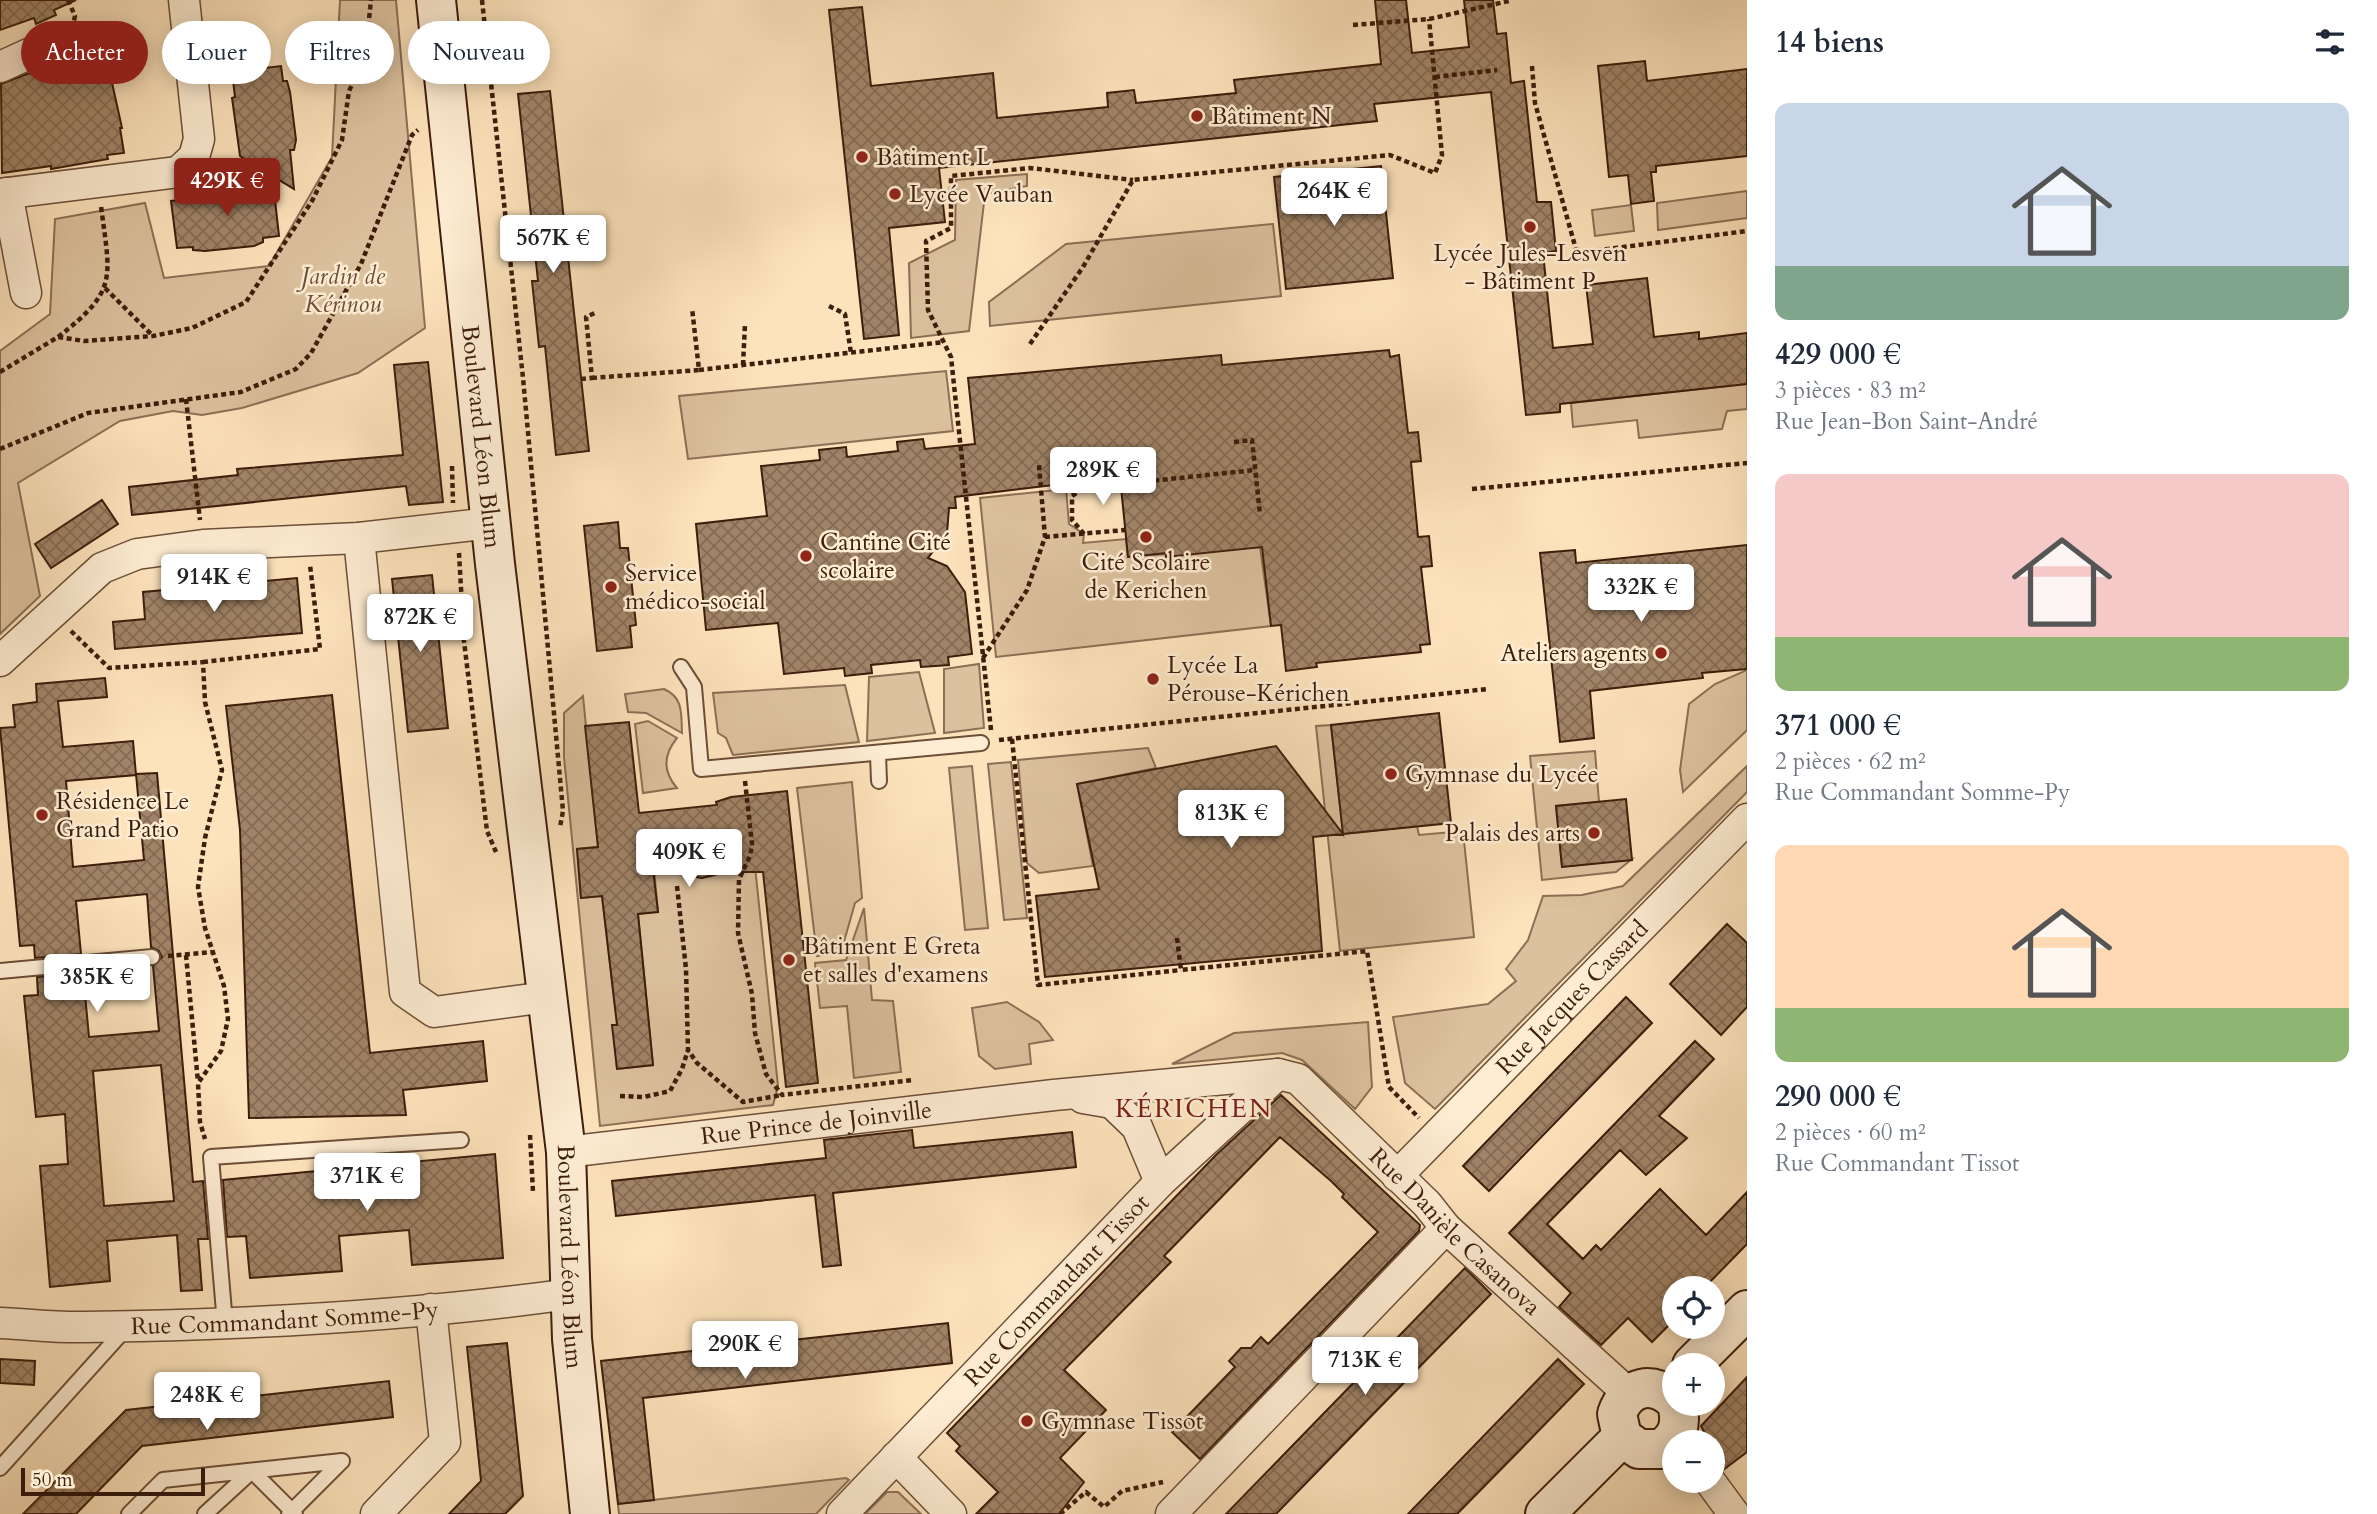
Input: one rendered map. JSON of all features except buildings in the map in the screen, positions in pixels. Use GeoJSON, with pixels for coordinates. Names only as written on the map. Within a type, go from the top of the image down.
{"type":"FeatureCollection","features":[{"type":"Feature","properties":{"kind":"main road","name":"Boulevard Léon Blum"},"geometry":{"type":"LineString","coordinates":[[436,0],[491,523],[566,1152],[570,1294],[590,1514]]}},
{"type":"Feature","properties":{"kind":"main road"},"geometry":{"type":"LineString","coordinates":[[1704,1353],[1747,1310]]}},
{"type":"Feature","properties":{"kind":"main road"},"geometry":{"type":"LineString","coordinates":[[1662,1408],[1617,1414],[1622,1437],[1639,1449],[1650,1451],[1670,1443],[1668,1416]]}},
{"type":"Feature","properties":{"kind":"main road"},"geometry":{"type":"LineString","coordinates":[[1545,1514],[1622,1437]]}},
{"type":"Feature","properties":{"kind":"street"},"geometry":{"type":"LineString","coordinates":[[26,293],[3,193],[178,172],[194,158],[199,139],[184,0]]}},
{"type":"Feature","properties":{"kind":"street"},"geometry":{"type":"LineString","coordinates":[[0,67],[21,57]]}},
{"type":"Feature","properties":{"kind":"street"},"geometry":{"type":"LineString","coordinates":[[0,661],[102,568],[137,554],[203,545],[359,538],[491,523]]}},
{"type":"Feature","properties":{"kind":"street"},"geometry":{"type":"LineString","coordinates":[[359,538],[405,992],[434,1012],[547,997]]}},
{"type":"Feature","properties":{"kind":"street","name":"Rue Jacques Cassard"},"geometry":{"type":"LineString","coordinates":[[1397,1176],[1741,837]]}},
{"type":"Feature","properties":{"kind":"street","name":"Rue Prince de Joinville"},"geometry":{"type":"LineString","coordinates":[[566,1152],[1066,1094],[1278,1074]]}},
{"type":"Feature","properties":{"kind":"street","name":"Rue Danièle Casanova"},"geometry":{"type":"LineString","coordinates":[[1278,1074],[1298,1079],[1446,1228],[1610,1380],[1662,1404]]}},
{"type":"Feature","properties":{"kind":"street","name":"Rue Commandant Tissot"},"geometry":{"type":"LineString","coordinates":[[842,1514],[1160,1182],[1278,1074]]}},
{"type":"Feature","properties":{"kind":"street","name":"Rue Prince de Joinville"},"geometry":{"type":"LineString","coordinates":[[1066,1094],[1112,1103],[1137,1128],[1160,1182]]}},
{"type":"Feature","properties":{"kind":"street"},"geometry":{"type":"LineString","coordinates":[[1171,1514],[1446,1228]]}},
{"type":"Feature","properties":{"kind":"street","name":"Rue Commandant Somme-Py"},"geometry":{"type":"LineString","coordinates":[[0,1323],[84,1328],[225,1324],[431,1309],[570,1294]]}},
{"type":"Feature","properties":{"kind":"street"},"geometry":{"type":"LineString","coordinates":[[376,1514],[445,1442],[431,1309]]}},
{"type":"Feature","properties":{"kind":"street"},"geometry":{"type":"LineString","coordinates":[[896,1457],[951,1514]]}},
{"type":"Feature","properties":{"kind":"street"},"geometry":{"type":"LineString","coordinates":[[1719,1493],[1734,1514]]}},
{"type":"Feature","properties":{"kind":"lane"},"geometry":{"type":"LineString","coordinates":[[681,667],[694,687],[701,769],[878,755],[987,742]]}},
{"type":"Feature","properties":{"kind":"lane"},"geometry":{"type":"LineString","coordinates":[[878,755],[879,781]]}},
{"type":"Feature","properties":{"kind":"lane"},"geometry":{"type":"LineString","coordinates":[[0,971],[152,957]]}},
{"type":"Feature","properties":{"kind":"lane"},"geometry":{"type":"LineString","coordinates":[[225,1324],[211,1157],[461,1140]]}},
{"type":"Feature","properties":{"kind":"lane"},"geometry":{"type":"LineString","coordinates":[[0,1468],[128,1326]]}},
{"type":"Feature","properties":{"kind":"lane"},"geometry":{"type":"LineString","coordinates":[[129,1514],[163,1480],[342,1461],[292,1513],[252,1471]]}},
{"type":"Feature","properties":{"kind":"lane"},"geometry":{"type":"LineString","coordinates":[[205,1514],[252,1471]]}},
{"type":"Feature","properties":{"kind":"path"},"geometry":{"type":"LineString","coordinates":[[58,337],[84,341],[153,336],[191,328],[246,302],[276,260],[312,201],[342,140],[349,91],[365,58],[372,0]]}},
{"type":"Feature","properties":{"kind":"path"},"geometry":{"type":"LineString","coordinates":[[482,0],[523,378],[563,811],[558,837]]}},
{"type":"Feature","properties":{"kind":"path"},"geometry":{"type":"LineString","coordinates":[[1353,25],[1429,19],[1509,1]]}},
{"type":"Feature","properties":{"kind":"path"},"geometry":{"type":"LineString","coordinates":[[1429,19],[1442,155],[1435,173],[1390,155],[1133,180],[1030,168],[951,176],[951,228],[926,241],[928,310],[951,357],[983,658],[987,742],[1488,689]]}},
{"type":"Feature","properties":{"kind":"path"},"geometry":{"type":"LineString","coordinates":[[1532,66],[1535,103],[1577,253],[1747,231]]}},
{"type":"Feature","properties":{"kind":"path"},"geometry":{"type":"LineString","coordinates":[[1435,77],[1497,70]]}},
{"type":"Feature","properties":{"kind":"path"},"geometry":{"type":"LineString","coordinates":[[0,449],[88,413],[241,392],[268,383],[296,369],[311,352],[361,264],[412,135],[446,114]]}},
{"type":"Feature","properties":{"kind":"path"},"geometry":{"type":"LineString","coordinates":[[0,372],[58,337],[97,303],[105,288],[107,271],[97,180]]}},
{"type":"Feature","properties":{"kind":"path"},"geometry":{"type":"LineString","coordinates":[[1030,344],[1083,267],[1133,180]]}},
{"type":"Feature","properties":{"kind":"path"},"geometry":{"type":"LineString","coordinates":[[105,288],[153,336]]}},
{"type":"Feature","properties":{"kind":"path"},"geometry":{"type":"LineString","coordinates":[[829,306],[845,314],[851,352]]}},
{"type":"Feature","properties":{"kind":"path"},"geometry":{"type":"LineString","coordinates":[[692,308],[699,370]]}},
{"type":"Feature","properties":{"kind":"path"},"geometry":{"type":"LineString","coordinates":[[592,378],[586,317],[597,312]]}},
{"type":"Feature","properties":{"kind":"path"},"geometry":{"type":"LineString","coordinates":[[743,365],[745,324]]}},
{"type":"Feature","properties":{"kind":"path"},"geometry":{"type":"LineString","coordinates":[[581,379],[699,370],[944,342]]}},
{"type":"Feature","properties":{"kind":"path"},"geometry":{"type":"LineString","coordinates":[[186,399],[203,545]]}},
{"type":"Feature","properties":{"kind":"path"},"geometry":{"type":"LineString","coordinates":[[1234,442],[1252,440],[1260,514]]}},
{"type":"Feature","properties":{"kind":"path"},"geometry":{"type":"LineString","coordinates":[[1472,489],[1747,463]]}},
{"type":"Feature","properties":{"kind":"path"},"geometry":{"type":"LineString","coordinates":[[983,658],[1027,590],[1045,537],[1039,465]]}},
{"type":"Feature","properties":{"kind":"path"},"geometry":{"type":"LineString","coordinates":[[1084,534],[1072,520],[1072,496],[1084,488],[1255,470]]}},
{"type":"Feature","properties":{"kind":"path"},"geometry":{"type":"LineString","coordinates":[[1045,537],[1125,530]]}},
{"type":"Feature","properties":{"kind":"path"},"geometry":{"type":"LineString","coordinates":[[53,613],[109,668],[203,662],[320,649],[307,541]]}},
{"type":"Feature","properties":{"kind":"path"},"geometry":{"type":"LineString","coordinates":[[458,546],[464,641],[487,831],[500,861]]}},
{"type":"Feature","properties":{"kind":"path"},"geometry":{"type":"LineString","coordinates":[[198,1083],[221,1051],[228,1019],[225,986],[212,952],[198,887],[205,838],[222,770],[205,702],[203,662]]}},
{"type":"Feature","properties":{"kind":"path"},"geometry":{"type":"LineString","coordinates":[[1013,739],[1038,985],[1367,951],[1389,1087],[1437,1136]]}},
{"type":"Feature","properties":{"kind":"path"},"geometry":{"type":"LineString","coordinates":[[746,786],[752,845],[750,856],[738,879],[738,933],[752,994],[755,1033],[766,1073],[782,1095]]}},
{"type":"Feature","properties":{"kind":"path"},"geometry":{"type":"LineString","coordinates":[[620,1096],[643,1097],[670,1091],[682,1069],[688,1050],[686,969],[677,886]]}},
{"type":"Feature","properties":{"kind":"path"},"geometry":{"type":"LineString","coordinates":[[1177,938],[1181,970]]}},
{"type":"Feature","properties":{"kind":"path"},"geometry":{"type":"LineString","coordinates":[[152,957],[212,952]]}},
{"type":"Feature","properties":{"kind":"path"},"geometry":{"type":"LineString","coordinates":[[186,955],[200,1122],[211,1157]]}},
{"type":"Feature","properties":{"kind":"path"},"geometry":{"type":"LineString","coordinates":[[688,1050],[697,1063],[743,1102],[913,1080]]}},
{"type":"Feature","properties":{"kind":"path"},"geometry":{"type":"LineString","coordinates":[[529,1124],[534,1194]]}},
{"type":"Feature","properties":{"kind":"path"},"geometry":{"type":"LineString","coordinates":[[1060,1514],[1086,1492],[1104,1507],[1122,1491],[1151,1483],[1203,1481]]}},
{"type":"Feature","properties":{"kind":"green space","name":"Jardin de Kérinou"},"geometry":{"type":"Polygon","coordinates":[[[340,0],[396,0],[425,328],[358,373],[242,408],[202,415],[173,411],[120,421],[18,483],[40,596],[0,634],[0,351],[50,314],[55,219],[145,203],[164,278],[269,266],[332,157],[336,84],[394,84],[394,21],[339,21],[340,0]]]}},
{"type":"Feature","properties":{"kind":"green space"},"geometry":{"type":"Polygon","coordinates":[[[1027,174],[1027,186],[985,194],[969,331],[911,338],[909,263],[955,240],[956,180],[1027,174]]]}},
{"type":"Feature","properties":{"kind":"green space"},"geometry":{"type":"Polygon","coordinates":[[[1747,191],[1747,218],[1658,230],[1657,203],[1747,191]]]}},
{"type":"Feature","properties":{"kind":"green space"},"geometry":{"type":"Polygon","coordinates":[[[1631,205],[1634,231],[1595,236],[1592,210],[1631,205]]]}},
{"type":"Feature","properties":{"kind":"green space"},"geometry":{"type":"Polygon","coordinates":[[[1273,224],[1281,296],[990,326],[989,302],[1066,244],[1273,224]]]}},
{"type":"Feature","properties":{"kind":"green space"},"geometry":{"type":"Polygon","coordinates":[[[946,371],[953,431],[688,459],[679,396],[946,371]]]}},
{"type":"Feature","properties":{"kind":"green space"},"geometry":{"type":"Polygon","coordinates":[[[1747,384],[1747,409],[1727,411],[1722,429],[1639,438],[1637,420],[1573,427],[1571,403],[1747,384]]]}},
{"type":"Feature","properties":{"kind":"green space"},"geometry":{"type":"Polygon","coordinates":[[[1066,489],[1069,524],[1084,534],[1083,543],[1126,539],[1128,557],[1260,547],[1271,626],[996,657],[980,498],[1066,489]]]}},
{"type":"Feature","properties":{"kind":"green space"},"geometry":{"type":"Polygon","coordinates":[[[979,664],[984,728],[944,733],[944,669],[979,664]]]}},
{"type":"Feature","properties":{"kind":"green space"},"geometry":{"type":"Polygon","coordinates":[[[1747,670],[1747,730],[1683,792],[1680,770],[1689,704],[1715,684],[1747,670]]]}},
{"type":"Feature","properties":{"kind":"green space"},"geometry":{"type":"Polygon","coordinates":[[[919,672],[935,733],[867,741],[869,677],[919,672]]]}},
{"type":"Feature","properties":{"kind":"green space"},"geometry":{"type":"Polygon","coordinates":[[[845,685],[859,742],[733,755],[726,738],[718,733],[713,693],[845,685]]]}},
{"type":"Feature","properties":{"kind":"green space"},"geometry":{"type":"Polygon","coordinates":[[[664,689],[678,702],[682,733],[646,713],[628,712],[625,694],[664,689]]]}},
{"type":"Feature","properties":{"kind":"green space"},"geometry":{"type":"Polygon","coordinates":[[[583,696],[598,847],[577,849],[581,898],[602,896],[615,1006],[622,1024],[613,1026],[617,1069],[653,1065],[638,914],[658,911],[652,848],[685,868],[687,876],[710,877],[726,869],[752,838],[778,1086],[773,1105],[600,1126],[564,757],[564,713],[583,696]]]}},
{"type":"Feature","properties":{"kind":"green space"},"geometry":{"type":"Polygon","coordinates":[[[648,721],[677,738],[672,744],[666,763],[669,776],[677,788],[643,793],[635,724],[648,721]]]}},
{"type":"Feature","properties":{"kind":"green space"},"geometry":{"type":"Polygon","coordinates":[[[1331,725],[1343,834],[1417,826],[1419,835],[1463,831],[1474,937],[1340,951],[1316,726],[1331,725]]]}},
{"type":"Feature","properties":{"kind":"green space"},"geometry":{"type":"Polygon","coordinates":[[[1148,748],[1156,768],[1077,784],[1093,866],[1039,873],[1027,863],[1018,760],[1148,748]]]}},
{"type":"Feature","properties":{"kind":"green space"},"geometry":{"type":"Polygon","coordinates":[[[1595,751],[1599,802],[1556,806],[1562,867],[1632,859],[1616,872],[1542,880],[1530,756],[1595,751]]]}},
{"type":"Feature","properties":{"kind":"green space"},"geometry":{"type":"Polygon","coordinates":[[[1011,762],[1027,918],[1004,920],[988,764],[1011,762]]]}},
{"type":"Feature","properties":{"kind":"green space"},"geometry":{"type":"Polygon","coordinates":[[[972,766],[988,928],[965,930],[949,768],[972,766]]]}},
{"type":"Feature","properties":{"kind":"green space"},"geometry":{"type":"Polygon","coordinates":[[[1747,766],[1747,792],[1435,1109],[1405,1083],[1393,1017],[1488,1004],[1516,981],[1506,969],[1528,940],[1543,896],[1582,895],[1623,886],[1747,766]]]}},
{"type":"Feature","properties":{"kind":"green space"},"geometry":{"type":"Polygon","coordinates":[[[852,782],[862,898],[855,903],[841,952],[817,956],[797,788],[852,782]]]}},
{"type":"Feature","properties":{"kind":"green space"},"geometry":{"type":"Polygon","coordinates":[[[864,908],[872,1000],[893,1001],[901,1072],[854,1078],[847,1006],[820,1008],[815,963],[846,960],[864,908]]]}},
{"type":"Feature","properties":{"kind":"green space"},"geometry":{"type":"Polygon","coordinates":[[[1007,1002],[1039,1022],[1053,1040],[1029,1044],[1031,1064],[995,1069],[979,1056],[972,1008],[1007,1002]]]}},
{"type":"Feature","properties":{"kind":"green space"},"geometry":{"type":"Polygon","coordinates":[[[1368,1022],[1372,1087],[1355,1109],[1302,1060],[1282,1053],[1172,1064],[1234,1033],[1368,1022]]]}},
{"type":"Feature","properties":{"kind":"green space"},"geometry":{"type":"Polygon","coordinates":[[[846,1478],[849,1480],[816,1514],[619,1514],[618,1504],[846,1478]]]}},
{"type":"Feature","properties":{"kind":"green space"},"geometry":{"type":"Polygon","coordinates":[[[887,1492],[898,1492],[921,1514],[865,1514],[887,1492]]]}},
{"type":"Feature","properties":{"kind":"place","name":"Bâtiment N"},"geometry":{"type":"Point","coordinates":[1197,116]}},
{"type":"Feature","properties":{"kind":"place","name":"Bâtiment L"},"geometry":{"type":"Point","coordinates":[862,157]}},
{"type":"Feature","properties":{"kind":"place","name":"Lycée Vauban"},"geometry":{"type":"Point","coordinates":[895,194]}},
{"type":"Feature","properties":{"kind":"place","name":"Lycée Jules-Lesven - Bâtiment P"},"geometry":{"type":"Point","coordinates":[1530,227]}},
{"type":"Feature","properties":{"kind":"place","name":"Cité Scolaire de Kerichen"},"geometry":{"type":"Point","coordinates":[1146,537]}},
{"type":"Feature","properties":{"kind":"place","name":"Cantine Cité scolaire"},"geometry":{"type":"Point","coordinates":[806,556]}},
{"type":"Feature","properties":{"kind":"place","name":"Service médico-social"},"geometry":{"type":"Point","coordinates":[611,587]}},
{"type":"Feature","properties":{"kind":"place","name":"Ateliers agents"},"geometry":{"type":"Point","coordinates":[1661,653]}},
{"type":"Feature","properties":{"kind":"place","name":"Lycée La Pérouse-Kérichen"},"geometry":{"type":"Point","coordinates":[1153,679]}},
{"type":"Feature","properties":{"kind":"place","name":"Gymnase du Lycée"},"geometry":{"type":"Point","coordinates":[1391,774]}},
{"type":"Feature","properties":{"kind":"place","name":"Résidence Le Grand Patio"},"geometry":{"type":"Point","coordinates":[42,815]}},
{"type":"Feature","properties":{"kind":"place","name":"Palais des arts"},"geometry":{"type":"Point","coordinates":[1594,833]}},
{"type":"Feature","properties":{"kind":"place","name":"Bâtiment E Greta et salles d'examens"},"geometry":{"type":"Point","coordinates":[789,960]}},
{"type":"Feature","properties":{"kind":"place","name":"Gymnase Tissot"},"geometry":{"type":"Point","coordinates":[1027,1421]}},
{"type":"Feature","properties":{"kind":"district","name":"KÉRICHEN"},"geometry":{"type":"Point","coordinates":[1194,1108]}}]}
